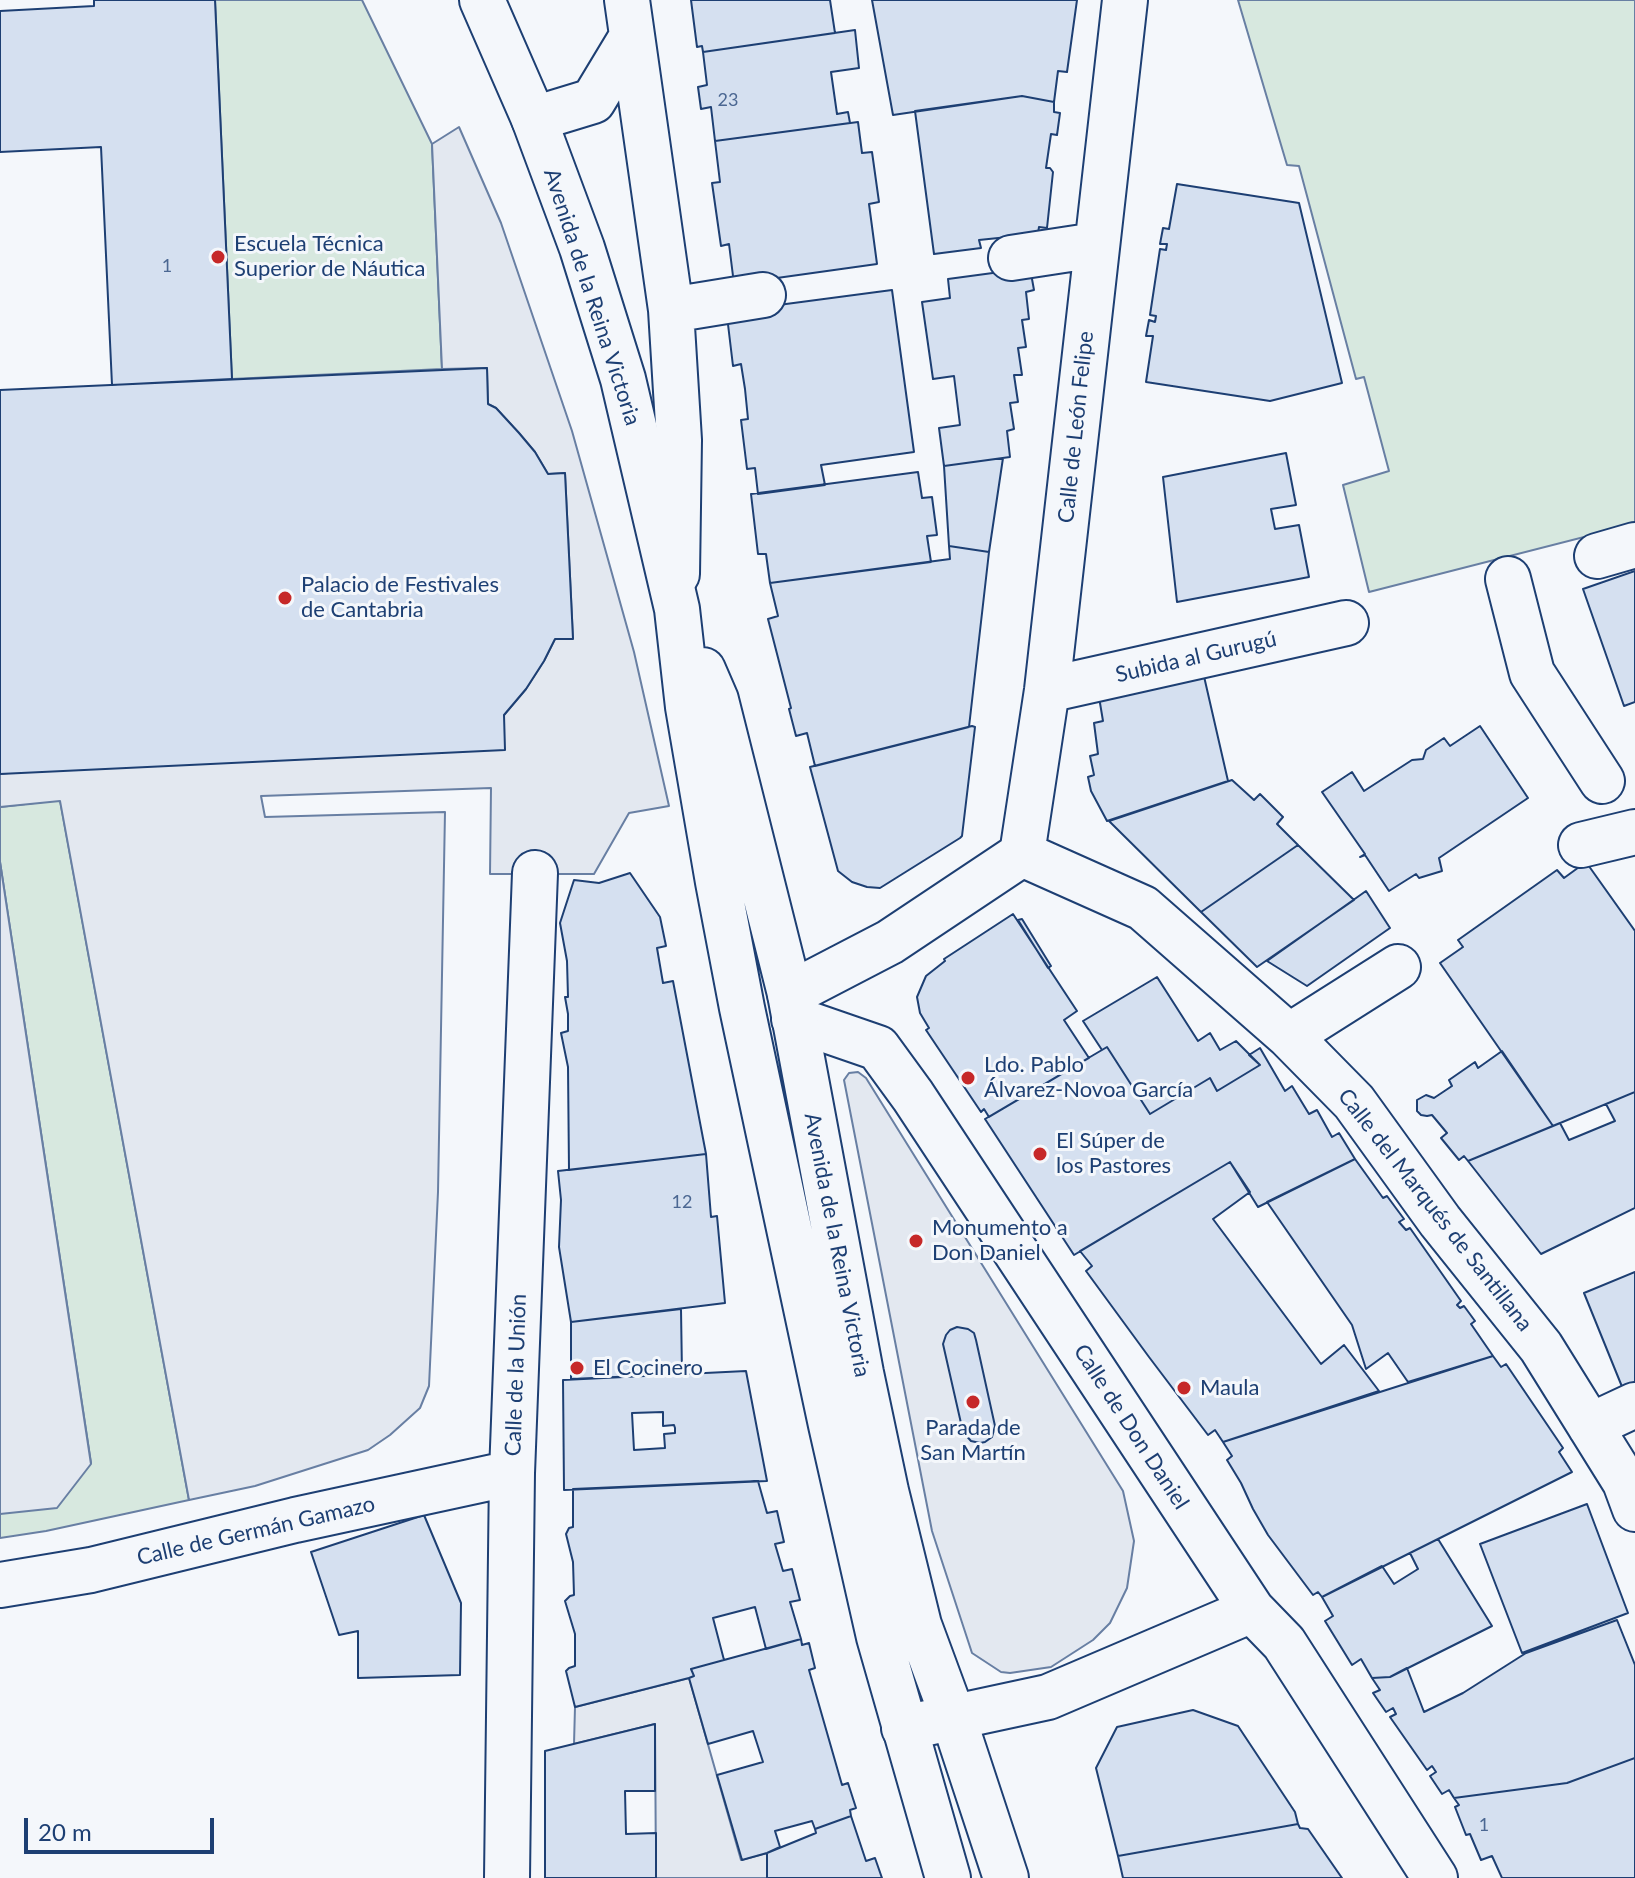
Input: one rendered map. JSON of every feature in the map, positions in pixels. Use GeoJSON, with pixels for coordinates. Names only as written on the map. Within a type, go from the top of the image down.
{"type":"FeatureCollection","features":[{"type":"Feature","properties":{"kind":"street"},"geometry":{"type":"LineString","coordinates":[[482,0],[534,119]]}},
{"type":"Feature","properties":{"kind":"street","name":"Calle de León Felipe"},"geometry":{"type":"LineString","coordinates":[[1022,854],[1047,690],[1125,0]]}},
{"type":"Feature","properties":{"kind":"street","name":"Avenida de la Reina Victoria"},"geometry":{"type":"LineString","coordinates":[[629,19],[593,101],[534,119],[582,248],[623,379],[677,609],[688,707],[718,882],[831,1425],[879,1637],[948,1878]]}},
{"type":"Feature","properties":{"kind":"street","name":"Avenida de la Reina Victoria"},"geometry":{"type":"LineString","coordinates":[[629,19],[671,310],[679,440],[677,609],[716,700],[792,1007],[861,1373],[919,1625],[1006,1878]]}},
{"type":"Feature","properties":{"kind":"street"},"geometry":{"type":"LineString","coordinates":[[1011,258],[1096,245]]}},
{"type":"Feature","properties":{"kind":"street"},"geometry":{"type":"LineString","coordinates":[[671,310],[763,295]]}},
{"type":"Feature","properties":{"kind":"street"},"geometry":{"type":"LineString","coordinates":[[1508,579],[1532,673],[1602,781]]}},
{"type":"Feature","properties":{"kind":"street","name":"Subida al Gurugú"},"geometry":{"type":"LineString","coordinates":[[1047,690],[1346,623]]}},
{"type":"Feature","properties":{"kind":"street"},"geometry":{"type":"LineString","coordinates":[[1581,845],[1635,832]]}},
{"type":"Feature","properties":{"kind":"street"},"geometry":{"type":"LineString","coordinates":[[792,1007],[1022,854]]}},
{"type":"Feature","properties":{"kind":"street","name":"Calle del Marqués de Santillana"},"geometry":{"type":"LineString","coordinates":[[1022,854],[1143,908],[1289,1036],[1354,1102],[1440,1221],[1541,1347],[1625,1482],[1635,1509]]}},
{"type":"Feature","properties":{"kind":"street","name":"Calle de la Unión"},"geometry":{"type":"LineString","coordinates":[[507,1878],[512,1473],[535,873]]}},
{"type":"Feature","properties":{"kind":"street"},"geometry":{"type":"LineString","coordinates":[[1289,1036],[1398,967]]}},
{"type":"Feature","properties":{"kind":"street","name":"Calle de Don Daniel"},"geometry":{"type":"LineString","coordinates":[[792,1007],[878,1048],[913,1096],[1252,1610],[1284,1643],[1435,1878]]}},
{"type":"Feature","properties":{"kind":"street"},"geometry":{"type":"LineString","coordinates":[[1590,1426],[1635,1405]]}},
{"type":"Feature","properties":{"kind":"street","name":"Calle de Germán Gamazo"},"geometry":{"type":"LineString","coordinates":[[0,1585],[91,1570],[295,1520],[512,1473]]}},
{"type":"Feature","properties":{"kind":"street"},"geometry":{"type":"LineString","coordinates":[[904,1728],[1048,1697],[1252,1610]]}},
{"type":"Feature","properties":{"kind":"shaded area"},"geometry":{"type":"Polygon","coordinates":[[[215,0],[362,0],[432,144],[442,369],[232,379],[215,0]]]}},
{"type":"Feature","properties":{"kind":"shaded area"},"geometry":{"type":"Polygon","coordinates":[[[1238,0],[1635,0],[1635,524],[1369,592],[1343,485],[1389,471],[1364,377],[1356,379],[1299,166],[1287,165],[1238,0]]]}},
{"type":"Feature","properties":{"kind":"shaded area"},"geometry":{"type":"Polygon","coordinates":[[[459,127],[501,223],[572,431],[634,652],[669,806],[629,813],[594,874],[490,874],[491,788],[261,796],[265,817],[445,812],[438,1192],[429,1386],[420,1408],[368,1450],[255,1486],[189,1500],[60,801],[0,807],[0,774],[504,715],[526,689],[555,639],[573,638],[565,473],[548,474],[519,433],[496,408],[488,404],[487,368],[442,369],[432,144],[459,127]]]}},
{"type":"Feature","properties":{"kind":"shaded area"},"geometry":{"type":"Polygon","coordinates":[[[60,800],[189,1500],[0,1538],[0,1514],[91,1463],[0,862],[0,807],[60,800]]]}},
{"type":"Feature","properties":{"kind":"shaded area"},"geometry":{"type":"Polygon","coordinates":[[[0,862],[91,1464],[57,1508],[0,1514],[0,862]]]}},
{"type":"Feature","properties":{"kind":"shaded area"},"geometry":{"type":"Polygon","coordinates":[[[858,1072],[866,1078],[1123,1491],[1134,1541],[1127,1588],[1110,1623],[1093,1640],[1051,1667],[1001,1672],[972,1653],[932,1531],[844,1080],[849,1073],[858,1072]]]}},
{"type":"Feature","properties":{"kind":"shaded area"},"geometry":{"type":"Polygon","coordinates":[[[689,1678],[741,1860],[767,1853],[767,1878],[656,1878],[655,1724],[574,1744],[575,1707],[689,1678]]]}},
{"type":"Feature","properties":{"kind":"building"},"geometry":{"type":"Polygon","coordinates":[[[94,0],[215,0],[232,379],[112,385],[101,147],[0,152],[0,11],[94,6],[94,0]]]}},
{"type":"Feature","properties":{"kind":"building"},"geometry":{"type":"Polygon","coordinates":[[[691,0],[830,0],[835,33],[703,52],[702,46],[697,47],[691,0]]]}},
{"type":"Feature","properties":{"kind":"building"},"geometry":{"type":"Polygon","coordinates":[[[872,0],[1077,0],[1067,72],[1058,71],[1054,102],[1022,96],[893,115],[872,0]]]}},
{"type":"Feature","properties":{"kind":"building"},"geometry":{"type":"Polygon","coordinates":[[[855,30],[859,68],[831,72],[837,114],[848,112],[850,123],[715,141],[711,107],[701,109],[698,87],[707,85],[703,52],[855,30]]]}},
{"type":"Feature","properties":{"kind":"building"},"geometry":{"type":"Polygon","coordinates":[[[1022,96],[1054,102],[1054,112],[1060,113],[1057,135],[1051,134],[1046,168],[1053,172],[1047,228],[1039,227],[1037,240],[1008,237],[979,240],[981,248],[934,254],[915,111],[1022,96]]]}},
{"type":"Feature","properties":{"kind":"building"},"geometry":{"type":"Polygon","coordinates":[[[858,122],[862,153],[872,152],[879,202],[869,204],[877,264],[734,284],[729,244],[721,246],[712,183],[720,182],[715,141],[858,122]]]}},
{"type":"Feature","properties":{"kind":"building"},"geometry":{"type":"Polygon","coordinates":[[[1177,184],[1299,203],[1342,383],[1270,401],[1146,382],[1153,336],[1146,336],[1149,320],[1155,322],[1156,316],[1150,315],[1160,249],[1166,250],[1167,244],[1160,244],[1163,228],[1169,229],[1177,184]]]}},
{"type":"Feature","properties":{"kind":"building"},"geometry":{"type":"Polygon","coordinates":[[[1030,268],[1034,290],[1026,292],[1029,319],[1022,320],[1026,347],[1018,348],[1022,375],[1014,375],[1018,402],[1010,403],[1014,429],[1007,431],[1010,457],[944,466],[939,428],[960,425],[954,376],[933,379],[922,302],[950,298],[948,279],[1030,268]]]}},
{"type":"Feature","properties":{"kind":"building"},"geometry":{"type":"Polygon","coordinates":[[[892,290],[914,452],[821,465],[825,485],[758,494],[755,468],[747,469],[741,420],[748,419],[745,389],[741,364],[733,366],[727,316],[733,311],[892,290]]]}},
{"type":"Feature","properties":{"kind":"building","name":"Palacio de Festivales de Cantabria"},"geometry":{"type":"Polygon","coordinates":[[[487,368],[488,404],[496,408],[519,433],[548,474],[565,473],[573,639],[555,639],[526,689],[504,715],[505,750],[0,774],[0,390],[487,368]]]}},
{"type":"Feature","properties":{"kind":"building"},"geometry":{"type":"Polygon","coordinates":[[[1286,453],[1296,505],[1271,509],[1275,529],[1299,525],[1309,577],[1177,602],[1163,477],[1286,453]]]}},
{"type":"Feature","properties":{"kind":"building"},"geometry":{"type":"Polygon","coordinates":[[[1003,458],[989,552],[949,546],[944,466],[1003,458]]]}},
{"type":"Feature","properties":{"kind":"building"},"geometry":{"type":"Polygon","coordinates":[[[918,472],[922,498],[932,497],[937,535],[927,536],[931,562],[770,583],[766,554],[758,554],[751,494],[918,472]]]}},
{"type":"Feature","properties":{"kind":"building"},"geometry":{"type":"Polygon","coordinates":[[[949,546],[989,552],[969,727],[815,766],[807,733],[796,736],[789,709],[768,619],[778,616],[770,583],[950,559],[949,546]]]}},
{"type":"Feature","properties":{"kind":"building"},"geometry":{"type":"Polygon","coordinates":[[[1635,571],[1635,702],[1624,706],[1583,589],[1635,571]]]}},
{"type":"Feature","properties":{"kind":"building"},"geometry":{"type":"Polygon","coordinates":[[[1203,672],[1228,781],[1107,821],[1091,791],[1088,777],[1094,775],[1090,756],[1098,754],[1094,723],[1103,721],[1097,685],[1203,672]]]}},
{"type":"Feature","properties":{"kind":"building"},"geometry":{"type":"Polygon","coordinates":[[[1480,726],[1528,798],[1439,858],[1442,871],[1419,878],[1416,874],[1389,891],[1365,855],[1360,857],[1365,854],[1322,792],[1352,772],[1364,791],[1412,760],[1423,759],[1426,750],[1444,738],[1450,746],[1480,726]]]}},
{"type":"Feature","properties":{"kind":"building"},"geometry":{"type":"Polygon","coordinates":[[[975,727],[962,836],[880,888],[852,882],[838,871],[810,767],[975,727]]]}},
{"type":"Feature","properties":{"kind":"building"},"geometry":{"type":"Polygon","coordinates":[[[1232,780],[1254,800],[1260,794],[1283,817],[1277,824],[1298,845],[1201,912],[1109,821],[1232,780]]]}},
{"type":"Feature","properties":{"kind":"building"},"geometry":{"type":"Polygon","coordinates":[[[1298,845],[1354,900],[1257,967],[1201,912],[1298,845]]]}},
{"type":"Feature","properties":{"kind":"building"},"geometry":{"type":"Polygon","coordinates":[[[1586,862],[1635,931],[1635,1092],[1553,1126],[1440,963],[1463,947],[1458,940],[1557,870],[1564,878],[1586,862]]]}},
{"type":"Feature","properties":{"kind":"building"},"geometry":{"type":"Polygon","coordinates":[[[630,873],[660,917],[666,946],[657,948],[663,983],[673,981],[706,1154],[569,1170],[568,1067],[561,1033],[568,1031],[565,997],[568,997],[567,961],[560,923],[574,880],[599,883],[630,873]]]}},
{"type":"Feature","properties":{"kind":"building"},"geometry":{"type":"Polygon","coordinates":[[[1366,891],[1390,928],[1307,986],[1267,961],[1366,891]]]}},
{"type":"Feature","properties":{"kind":"building"},"geometry":{"type":"Polygon","coordinates":[[[1013,914],[1077,1011],[1064,1020],[1089,1058],[989,1117],[984,1109],[981,1112],[926,1030],[929,1028],[920,1013],[917,997],[926,976],[944,959],[1013,914]]]}},
{"type":"Feature","properties":{"kind":"building"},"geometry":{"type":"Polygon","coordinates":[[[1022,919],[1051,966],[1048,968],[1018,920],[1022,919]]]}},
{"type":"Feature","properties":{"kind":"building"},"geometry":{"type":"Polygon","coordinates":[[[1157,977],[1198,1041],[1210,1033],[1220,1050],[1236,1041],[1260,1065],[1217,1091],[1210,1078],[1150,1114],[1107,1047],[1102,1050],[1083,1021],[1157,977]]]}},
{"type":"Feature","properties":{"kind":"building"},"geometry":{"type":"Polygon","coordinates":[[[1107,1047],[1150,1114],[1210,1078],[1217,1091],[1222,1088],[1260,1065],[1249,1055],[1260,1048],[1285,1091],[1292,1086],[1309,1114],[1317,1110],[1332,1137],[1339,1133],[1355,1159],[1258,1207],[1230,1162],[1074,1255],[985,1119],[1107,1047]]]}},
{"type":"Feature","properties":{"kind":"building"},"geometry":{"type":"Polygon","coordinates":[[[1502,1051],[1553,1126],[1468,1161],[1464,1156],[1459,1160],[1441,1138],[1447,1133],[1432,1115],[1421,1115],[1417,1111],[1417,1100],[1426,1095],[1434,1098],[1452,1086],[1449,1080],[1475,1062],[1478,1068],[1502,1051]]]}},
{"type":"Feature","properties":{"kind":"building"},"geometry":{"type":"Polygon","coordinates":[[[1635,1092],[1635,1208],[1541,1254],[1468,1161],[1560,1123],[1569,1140],[1615,1121],[1606,1104],[1635,1092]]]}},
{"type":"Feature","properties":{"kind":"building"},"geometry":{"type":"Polygon","coordinates":[[[706,1154],[711,1217],[717,1216],[725,1303],[571,1322],[559,1247],[561,1200],[558,1171],[706,1154]]]}},
{"type":"Feature","properties":{"kind":"building"},"geometry":{"type":"Polygon","coordinates":[[[1355,1159],[1383,1198],[1387,1196],[1404,1219],[1399,1222],[1406,1230],[1410,1228],[1461,1301],[1457,1305],[1460,1308],[1464,1306],[1475,1321],[1471,1324],[1493,1356],[1408,1382],[1388,1353],[1366,1369],[1352,1325],[1267,1202],[1355,1159]]]}},
{"type":"Feature","properties":{"kind":"building"},"geometry":{"type":"Polygon","coordinates":[[[1230,1162],[1250,1192],[1213,1219],[1321,1364],[1344,1345],[1379,1391],[1223,1442],[1215,1430],[1208,1435],[1149,1357],[1086,1271],[1092,1266],[1080,1251],[1230,1162]]]}},
{"type":"Feature","properties":{"kind":"building"},"geometry":{"type":"Polygon","coordinates":[[[1635,1272],[1635,1395],[1627,1399],[1584,1293],[1635,1272]]]}},
{"type":"Feature","properties":{"kind":"building"},"geometry":{"type":"Polygon","coordinates":[[[681,1309],[682,1374],[571,1379],[571,1322],[681,1309]]]}},
{"type":"Feature","properties":{"kind":"building","name":"Parada de San Martín"},"geometry":{"type":"Polygon","coordinates":[[[957,1327],[974,1333],[976,1340],[995,1426],[992,1437],[985,1442],[971,1441],[963,1432],[943,1344],[950,1330],[957,1327]]]}},
{"type":"Feature","properties":{"kind":"building"},"geometry":{"type":"Polygon","coordinates":[[[1493,1356],[1501,1367],[1506,1364],[1563,1448],[1559,1452],[1572,1472],[1322,1597],[1318,1592],[1313,1595],[1268,1535],[1227,1460],[1232,1456],[1223,1442],[1493,1356]]]}},
{"type":"Feature","properties":{"kind":"building"},"geometry":{"type":"Polygon","coordinates":[[[746,1371],[767,1481],[564,1490],[563,1380],[746,1371]],[[663,1412],[632,1413],[634,1450],[665,1448],[664,1434],[675,1433],[675,1428],[674,1425],[663,1426],[663,1412]]]}},
{"type":"Feature","properties":{"kind":"building"},"geometry":{"type":"Polygon","coordinates":[[[758,1481],[767,1513],[777,1511],[784,1542],[775,1544],[783,1571],[792,1569],[800,1600],[790,1602],[801,1639],[766,1649],[755,1607],[713,1618],[724,1660],[691,1669],[694,1676],[689,1678],[575,1707],[566,1671],[575,1666],[575,1634],[565,1601],[574,1595],[573,1562],[566,1534],[573,1527],[573,1489],[758,1481]]]}},
{"type":"Feature","properties":{"kind":"building"},"geometry":{"type":"Polygon","coordinates":[[[1587,1504],[1628,1613],[1522,1653],[1480,1544],[1587,1504]]]}},
{"type":"Feature","properties":{"kind":"building"},"geometry":{"type":"Polygon","coordinates":[[[424,1515],[461,1603],[460,1675],[358,1678],[358,1631],[339,1635],[311,1552],[424,1515]]]}},
{"type":"Feature","properties":{"kind":"building"},"geometry":{"type":"Polygon","coordinates":[[[1438,1539],[1492,1626],[1390,1677],[1372,1678],[1361,1659],[1352,1665],[1325,1621],[1333,1616],[1322,1597],[1382,1566],[1394,1584],[1418,1569],[1410,1553],[1438,1539]]]}},
{"type":"Feature","properties":{"kind":"building"},"geometry":{"type":"Polygon","coordinates":[[[1617,1620],[1635,1665],[1635,1758],[1567,1783],[1454,1798],[1449,1790],[1442,1794],[1430,1776],[1436,1772],[1432,1766],[1427,1770],[1390,1717],[1396,1714],[1393,1708],[1386,1712],[1373,1693],[1380,1690],[1372,1678],[1390,1677],[1407,1668],[1424,1712],[1463,1693],[1526,1653],[1617,1620]]]}},
{"type":"Feature","properties":{"kind":"building"},"geometry":{"type":"Polygon","coordinates":[[[801,1639],[802,1645],[809,1643],[815,1668],[809,1670],[842,1785],[848,1783],[856,1808],[850,1810],[851,1816],[815,1829],[812,1821],[775,1831],[780,1847],[742,1860],[717,1775],[763,1762],[753,1731],[708,1744],[689,1678],[694,1676],[691,1669],[801,1639]]]}},
{"type":"Feature","properties":{"kind":"building"},"geometry":{"type":"Polygon","coordinates":[[[1193,1710],[1238,1726],[1295,1812],[1298,1824],[1118,1856],[1096,1768],[1117,1727],[1193,1710]]]}},
{"type":"Feature","properties":{"kind":"building"},"geometry":{"type":"Polygon","coordinates":[[[655,1724],[655,1791],[625,1791],[626,1834],[656,1833],[656,1878],[545,1878],[545,1751],[655,1724]]]}},
{"type":"Feature","properties":{"kind":"building"},"geometry":{"type":"Polygon","coordinates":[[[1635,1758],[1635,1878],[1502,1878],[1492,1856],[1481,1860],[1470,1834],[1466,1835],[1455,1807],[1459,1805],[1454,1798],[1567,1783],[1635,1758]]]}},
{"type":"Feature","properties":{"kind":"building"},"geometry":{"type":"Polygon","coordinates":[[[851,1816],[866,1861],[875,1858],[882,1878],[767,1878],[767,1853],[816,1833],[815,1829],[851,1816]]]}},
{"type":"Feature","properties":{"kind":"building"},"geometry":{"type":"Polygon","coordinates":[[[1298,1824],[1300,1828],[1308,1829],[1342,1878],[1123,1878],[1118,1856],[1298,1824]]]}},
{"type":"Feature","properties":{"kind":"place","name":"Escuela Técnica Superior de Náutica"},"geometry":{"type":"Point","coordinates":[218,257]}},
{"type":"Feature","properties":{"kind":"place","name":"Palacio de Festivales de Cantabria"},"geometry":{"type":"Point","coordinates":[285,598]}},
{"type":"Feature","properties":{"kind":"place","name":"Ldo. Pablo Álvarez-Novoa García"},"geometry":{"type":"Point","coordinates":[968,1078]}},
{"type":"Feature","properties":{"kind":"place","name":"El Súper de los Pastores"},"geometry":{"type":"Point","coordinates":[1040,1154]}},
{"type":"Feature","properties":{"kind":"place","name":"Monumento a Don Daniel"},"geometry":{"type":"Point","coordinates":[916,1241]}},
{"type":"Feature","properties":{"kind":"place","name":"El Cocinero"},"geometry":{"type":"Point","coordinates":[577,1368]}},
{"type":"Feature","properties":{"kind":"place","name":"Maula"},"geometry":{"type":"Point","coordinates":[1184,1388]}},
{"type":"Feature","properties":{"kind":"place","name":"Parada de San Martín"},"geometry":{"type":"Point","coordinates":[973,1402]}}]}
